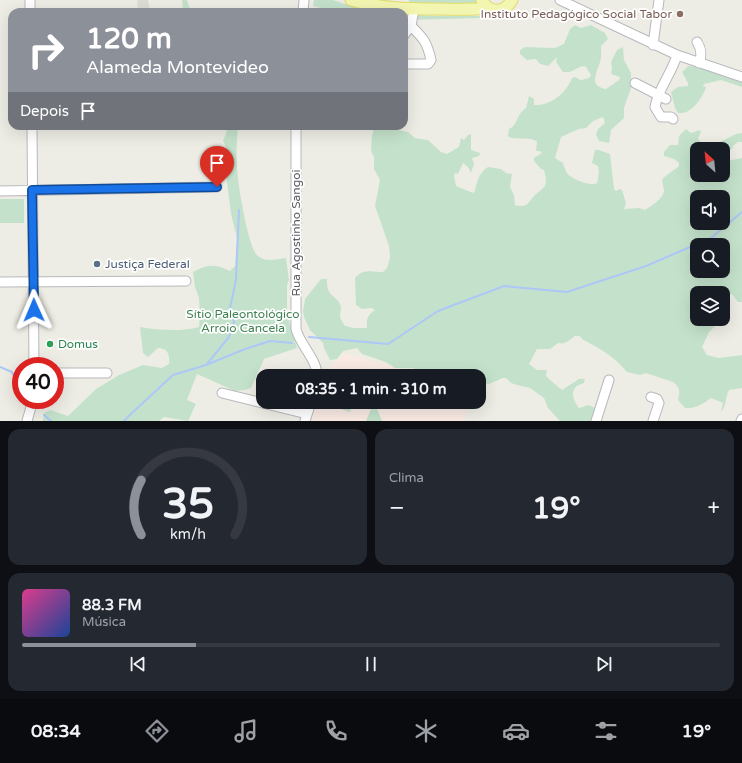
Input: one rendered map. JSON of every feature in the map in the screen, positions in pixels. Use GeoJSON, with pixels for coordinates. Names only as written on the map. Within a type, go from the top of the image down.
{"type":"FeatureCollection","features":[{"type":"Feature","properties":{"kind":"main road"},"geometry":{"type":"LineString","coordinates":[[351,0],[376,6],[401,8]]}},
{"type":"Feature","properties":{"kind":"main road"},"geometry":{"type":"LineString","coordinates":[[408,9],[475,9],[485,4],[496,11],[503,10],[512,0]]}},
{"type":"Feature","properties":{"kind":"street"},"geometry":{"type":"LineString","coordinates":[[560,0],[653,45],[699,63],[742,77]]}},
{"type":"Feature","properties":{"kind":"street"},"geometry":{"type":"LineString","coordinates":[[653,45],[659,0]]}},
{"type":"Feature","properties":{"kind":"street"},"geometry":{"type":"LineString","coordinates":[[408,30],[411,26],[414,9]]}},
{"type":"Feature","properties":{"kind":"street"},"geometry":{"type":"LineString","coordinates":[[408,64],[428,64],[431,60],[425,40],[411,26]]}},
{"type":"Feature","properties":{"kind":"street"},"geometry":{"type":"LineString","coordinates":[[697,42],[701,47],[701,59],[699,63]]}},
{"type":"Feature","properties":{"kind":"street"},"geometry":{"type":"LineString","coordinates":[[673,119],[671,117],[661,117],[655,107],[662,97],[677,55]]}},
{"type":"Feature","properties":{"kind":"street"},"geometry":{"type":"LineString","coordinates":[[635,83],[662,97]]}},
{"type":"Feature","properties":{"kind":"street"},"geometry":{"type":"LineString","coordinates":[[32,130],[34,357]]}},
{"type":"Feature","properties":{"kind":"street","name":"Rua Agostinho Sangoi"},"geometry":{"type":"LineString","coordinates":[[296,130],[296,329],[299,340],[316,369]]}},
{"type":"Feature","properties":{"kind":"street"},"geometry":{"type":"LineString","coordinates":[[0,191],[217,187]]}},
{"type":"Feature","properties":{"kind":"street"},"geometry":{"type":"LineString","coordinates":[[0,282],[186,281]]}},
{"type":"Feature","properties":{"kind":"street"},"geometry":{"type":"LineString","coordinates":[[64,374],[107,373]]}},
{"type":"Feature","properties":{"kind":"street"},"geometry":{"type":"LineString","coordinates":[[596,421],[609,380]]}},
{"type":"Feature","properties":{"kind":"street"},"geometry":{"type":"LineString","coordinates":[[222,393],[306,418]]}},
{"type":"Feature","properties":{"kind":"street"},"geometry":{"type":"LineString","coordinates":[[651,397],[657,399],[659,403],[653,421]]}},
{"type":"Feature","properties":{"kind":"street"},"geometry":{"type":"LineString","coordinates":[[27,421],[30,409]]}},
{"type":"Feature","properties":{"kind":"shaded area"},"geometry":{"type":"Polygon","coordinates":[[[137,0],[148,0],[149,8],[138,8],[137,0]]]}},
{"type":"Feature","properties":{"kind":"shaded area"},"geometry":{"type":"Polygon","coordinates":[[[343,353],[403,369],[329,369],[343,353]]]}},
{"type":"Feature","properties":{"kind":"shaded area"},"geometry":{"type":"Polygon","coordinates":[[[313,409],[466,409],[465,421],[309,421],[313,409]]]}},
{"type":"Feature","properties":{"kind":"green space"},"geometry":{"type":"Polygon","coordinates":[[[182,0],[187,0],[190,8],[183,8],[182,0]]]}},
{"type":"Feature","properties":{"kind":"green space"},"geometry":{"type":"Polygon","coordinates":[[[314,0],[333,0],[356,8],[321,8],[313,6],[314,0]]]}},
{"type":"Feature","properties":{"kind":"green space"},"geometry":{"type":"Polygon","coordinates":[[[409,0],[477,0],[480,6],[408,5],[409,0]]]}},
{"type":"Feature","properties":{"kind":"green space"},"geometry":{"type":"Polygon","coordinates":[[[408,14],[482,16],[482,18],[408,20],[408,14]]]}},
{"type":"Feature","properties":{"kind":"green space"},"geometry":{"type":"Polygon","coordinates":[[[575,25],[581,28],[591,25],[605,33],[608,39],[601,46],[601,58],[595,82],[600,87],[606,89],[619,80],[620,77],[611,74],[611,62],[617,50],[623,47],[624,60],[631,73],[631,88],[624,108],[624,118],[611,130],[609,143],[599,141],[596,135],[598,129],[605,123],[603,117],[593,121],[586,128],[579,129],[561,137],[555,158],[563,163],[569,175],[577,180],[594,184],[597,183],[599,173],[598,166],[592,163],[595,150],[610,154],[614,189],[616,191],[620,189],[622,190],[626,203],[624,209],[639,208],[645,210],[661,197],[664,191],[662,183],[663,178],[679,166],[679,163],[674,159],[664,156],[664,152],[670,145],[678,145],[679,136],[686,129],[691,133],[700,130],[701,132],[698,138],[700,142],[690,142],[690,182],[730,182],[730,161],[742,158],[742,302],[738,302],[732,294],[730,294],[730,286],[690,286],[690,326],[715,326],[709,332],[702,347],[707,355],[719,358],[742,355],[742,388],[729,390],[721,412],[723,403],[711,398],[699,406],[685,408],[678,400],[679,390],[673,382],[646,373],[640,375],[627,372],[606,353],[582,339],[580,336],[575,336],[565,343],[558,343],[550,349],[537,349],[529,364],[537,370],[547,370],[546,376],[549,380],[562,390],[579,379],[585,379],[584,383],[575,388],[573,396],[579,408],[589,405],[595,408],[590,421],[560,421],[548,408],[544,398],[530,388],[511,383],[506,378],[486,384],[486,369],[395,368],[386,362],[362,354],[357,348],[343,351],[337,359],[330,360],[323,343],[310,330],[304,317],[303,311],[305,299],[321,279],[327,279],[328,290],[341,307],[340,317],[345,326],[367,328],[368,317],[375,310],[372,308],[362,309],[356,305],[355,278],[364,272],[383,272],[387,268],[390,258],[389,246],[375,206],[380,180],[374,169],[374,157],[371,151],[374,130],[398,130],[408,132],[415,138],[428,140],[441,152],[447,154],[459,147],[461,138],[464,140],[471,134],[471,150],[480,153],[479,156],[472,158],[474,164],[471,173],[468,167],[463,163],[458,174],[455,173],[454,176],[456,186],[473,193],[480,175],[488,167],[501,169],[506,173],[512,174],[510,187],[514,195],[515,205],[523,206],[527,204],[545,186],[546,180],[544,170],[541,169],[534,161],[534,158],[542,153],[540,151],[536,151],[537,141],[531,139],[511,138],[508,136],[509,129],[526,108],[529,96],[534,99],[534,105],[540,105],[552,101],[566,89],[572,78],[575,77],[581,80],[589,78],[591,75],[586,67],[582,66],[570,72],[563,72],[556,62],[557,57],[548,66],[540,64],[536,59],[527,60],[520,54],[520,50],[525,47],[555,48],[564,44],[570,29],[575,25]]]}},
{"type":"Feature","properties":{"kind":"green space"},"geometry":{"type":"Polygon","coordinates":[[[688,66],[704,67],[742,82],[742,87],[721,80],[704,84],[703,86],[706,87],[705,90],[696,104],[687,112],[678,113],[675,108],[671,92],[678,87],[688,86],[682,72],[688,66]]]}},
{"type":"Feature","properties":{"kind":"green space","name":"Sítio Paleontológico Arroio Cancela"},"geometry":{"type":"Polygon","coordinates":[[[226,130],[238,130],[237,174],[250,240],[257,255],[267,260],[286,258],[289,280],[287,285],[287,314],[297,348],[264,359],[260,369],[256,369],[256,377],[251,388],[245,390],[235,391],[197,374],[187,400],[196,404],[188,421],[164,417],[159,421],[43,421],[44,413],[50,410],[68,416],[96,389],[119,375],[143,365],[162,368],[169,364],[169,355],[164,349],[158,348],[148,357],[143,353],[140,327],[184,330],[199,327],[199,298],[195,287],[193,272],[208,266],[220,267],[230,271],[235,266],[237,238],[231,214],[225,163],[228,151],[223,141],[226,130]]]}},
{"type":"Feature","properties":{"kind":"green space"},"geometry":{"type":"Polygon","coordinates":[[[742,133],[742,142],[738,142],[732,149],[730,150],[730,142],[720,142],[736,134],[742,133]]]}},
{"type":"Feature","properties":{"kind":"green space"},"geometry":{"type":"Polygon","coordinates":[[[0,199],[24,199],[24,223],[0,223],[0,199]]]}},
{"type":"Feature","properties":{"kind":"green space"},"geometry":{"type":"Polygon","coordinates":[[[341,409],[351,409],[350,412],[341,409]]]}},
{"type":"Feature","properties":{"kind":"green space"},"geometry":{"type":"Polygon","coordinates":[[[371,409],[377,409],[382,421],[366,421],[371,409]]]}},
{"type":"Feature","properties":{"kind":"waterway"},"geometry":{"type":"LineString","coordinates":[[207,364],[229,337],[234,322],[230,308],[236,280],[239,210]]}},
{"type":"Feature","properties":{"kind":"waterway"},"geometry":{"type":"LineString","coordinates":[[309,337],[388,344],[438,311],[504,286],[567,292],[646,266],[711,238],[742,212]]}},
{"type":"Feature","properties":{"kind":"waterway"},"geometry":{"type":"LineString","coordinates":[[124,421],[173,375],[206,365],[245,349],[270,341],[292,343]]}},
{"type":"Feature","properties":{"kind":"waterway"},"geometry":{"type":"LineString","coordinates":[[0,367],[12,372]]}},
{"type":"Feature","properties":{"kind":"waterway"},"geometry":{"type":"LineString","coordinates":[[44,415],[51,421]]}},
{"type":"Feature","properties":{"kind":"place","name":"Instituto Pedagógico Social Tabor"},"geometry":{"type":"Point","coordinates":[680,14]}},
{"type":"Feature","properties":{"kind":"place","name":"Justiça Federal"},"geometry":{"type":"Point","coordinates":[97,264]}},
{"type":"Feature","properties":{"kind":"place","name":"Domus"},"geometry":{"type":"Point","coordinates":[50,344]}},
{"type":"Feature","properties":{"kind":"route"},"geometry":{"type":"LineString","coordinates":[[34,310],[32,190],[217,187]]}}]}
